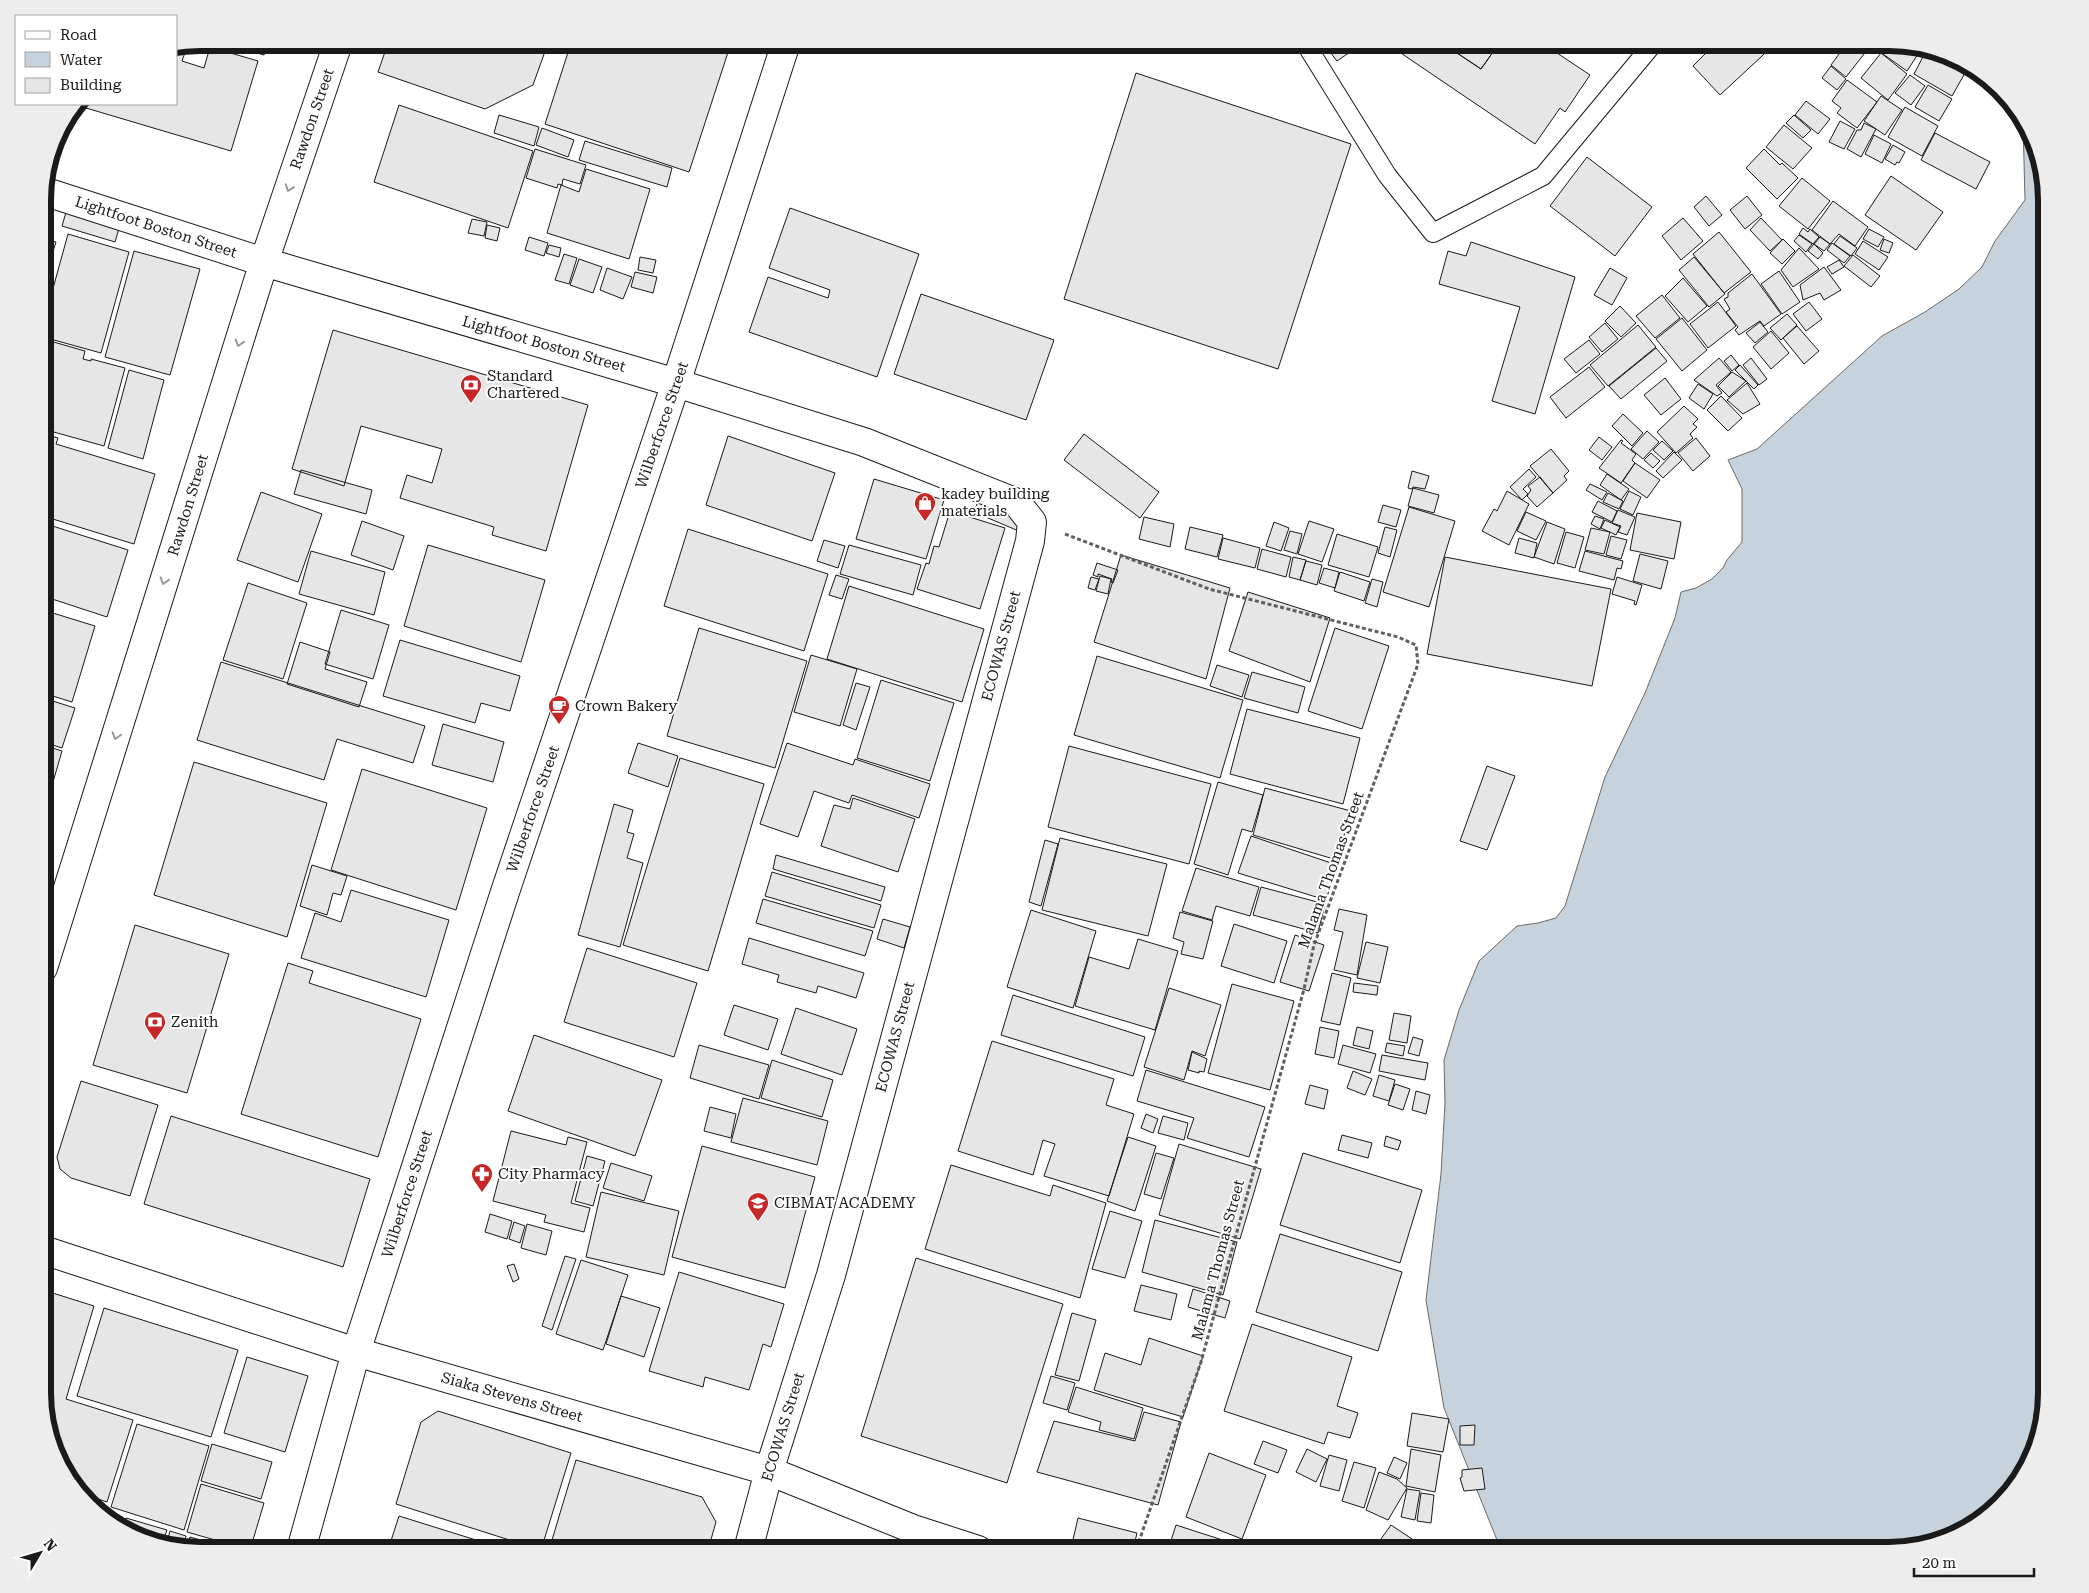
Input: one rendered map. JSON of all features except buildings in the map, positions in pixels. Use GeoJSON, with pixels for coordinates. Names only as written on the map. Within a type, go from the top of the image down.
{"type":"FeatureCollection","features":[{"type":"Feature","properties":{"kind":"street","name":"Rawdon Street"},"geometry":{"type":"LineString","coordinates":[[52,939],[264,262],[335,52]]}},
{"type":"Feature","properties":{"kind":"street","name":"Wilberforce Street"},"geometry":{"type":"LineString","coordinates":[[303,1542],[356,1352],[502,901],[676,383],[783,52]]}},
{"type":"Feature","properties":{"kind":"street","name":"Lightfoot Boston Street"},"geometry":{"type":"LineString","coordinates":[[52,193],[264,262],[676,383],[864,442],[1018,503],[1032,522]]}},
{"type":"Feature","properties":{"kind":"street","name":"ECOWAS Street"},"geometry":{"type":"LineString","coordinates":[[750,1542],[769,1471],[831,1275],[1030,541],[1032,522]]}},
{"type":"Feature","properties":{"kind":"street","name":"Siaka Stevens Street"},"geometry":{"type":"LineString","coordinates":[[52,1253],[356,1352],[769,1471],[913,1529],[953,1542]]}},
{"type":"Feature","properties":{"kind":"lane"},"geometry":{"type":"LineString","coordinates":[[1311,51],[1387,175],[1433,233],[1543,176],[1647,51]]}},
{"type":"Feature","properties":{"kind":"path","name":"Malama Thomas Street"},"geometry":{"type":"LineString","coordinates":[[1032,522],[1210,588],[1398,637],[1416,645],[1418,664],[1314,945],[1304,989],[1201,1362],[1139,1542]]}},
{"type":"Feature","properties":{"kind":"water"},"geometry":{"type":"Polygon","coordinates":[[[2023,137],[2033,162],[2038,200],[2038,1393],[2030,1441],[2013,1476],[1994,1498],[1972,1517],[1927,1537],[1889,1542],[1498,1542],[1444,1408],[1426,1300],[1441,1174],[1445,1103],[1444,1060],[1459,1010],[1479,961],[1517,926],[1556,918],[1565,906],[1605,777],[1645,693],[1675,618],[1681,592],[1696,588],[1712,579],[1723,568],[1742,542],[1742,489],[1728,460],[1757,449],[1882,336],[1925,312],[1959,289],[1982,267],[1995,241],[2025,200],[2023,137]]]}},
{"type":"Feature","properties":{"kind":"place","name":"Standard Chartered"},"geometry":{"type":"Point","coordinates":[471,404]}},
{"type":"Feature","properties":{"kind":"place","name":"kadey building materials"},"geometry":{"type":"Point","coordinates":[925,522]}},
{"type":"Feature","properties":{"kind":"place","name":"Crown Bakery"},"geometry":{"type":"Point","coordinates":[559,725]}},
{"type":"Feature","properties":{"kind":"place","name":"Zenith"},"geometry":{"type":"Point","coordinates":[155,1041]}},
{"type":"Feature","properties":{"kind":"place","name":"City Pharmacy"},"geometry":{"type":"Point","coordinates":[482,1193]}},
{"type":"Feature","properties":{"kind":"place","name":"CIBMAT ACADEMY"},"geometry":{"type":"Point","coordinates":[758,1222]}}]}
